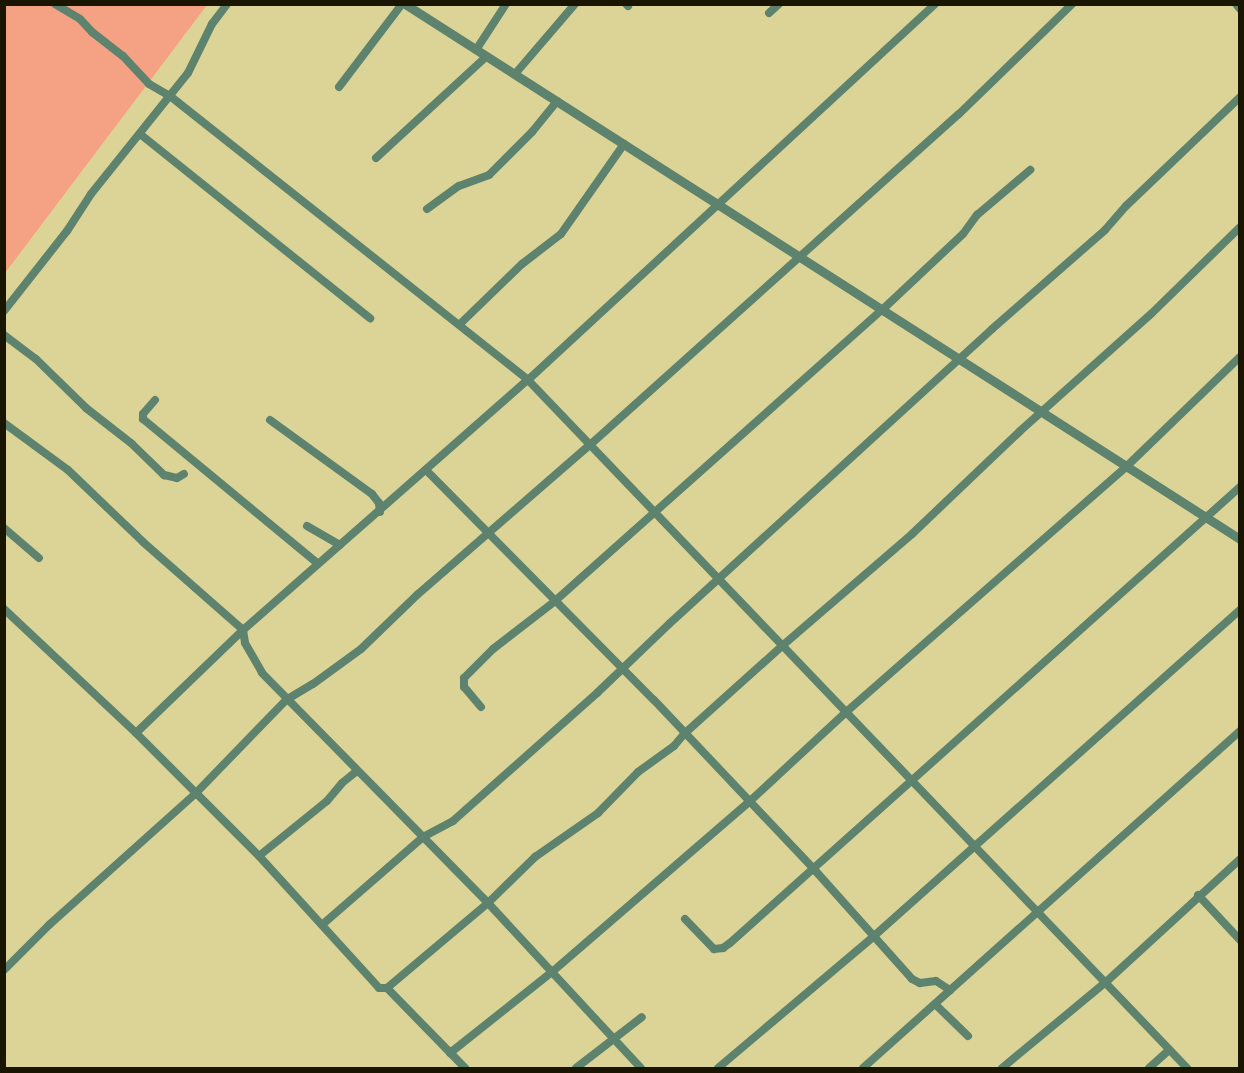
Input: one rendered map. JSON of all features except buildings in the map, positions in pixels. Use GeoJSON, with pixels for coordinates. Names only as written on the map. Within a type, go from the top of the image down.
{"type":"FeatureCollection","features":[{"type":"Feature","properties":{"kind":"street"},"geometry":{"type":"LineString","coordinates":[[55,4],[80,19],[130,62],[149,84],[170,96],[528,380],[591,444],[620,479],[720,580],[1187,1068]]}},
{"type":"Feature","properties":{"kind":"street"},"geometry":{"type":"LineString","coordinates":[[4,311],[188,73],[212,24],[227,4]]}},
{"type":"Feature","properties":{"kind":"street"},"geometry":{"type":"LineString","coordinates":[[476,50],[506,4]]}},
{"type":"Feature","properties":{"kind":"street"},"geometry":{"type":"LineString","coordinates":[[516,74],[575,4]]}},
{"type":"Feature","properties":{"kind":"street"},"geometry":{"type":"LineString","coordinates":[[770,13],[779,4]]}},
{"type":"Feature","properties":{"kind":"street"},"geometry":{"type":"LineString","coordinates":[[136,733],[243,630],[380,513],[528,380],[935,4]]}},
{"type":"Feature","properties":{"kind":"street"},"geometry":{"type":"LineString","coordinates":[[1236,4],[1239,9]]}},
{"type":"Feature","properties":{"kind":"street"},"geometry":{"type":"LineString","coordinates":[[339,87],[405,5],[1239,539]]}},
{"type":"Feature","properties":{"kind":"street"},"geometry":{"type":"LineString","coordinates":[[4,970],[65,910],[195,794],[286,700],[339,667],[361,649],[417,595],[591,444],[959,114],[1070,5]]}},
{"type":"Feature","properties":{"kind":"street"},"geometry":{"type":"LineString","coordinates":[[375,158],[486,57]]}},
{"type":"Feature","properties":{"kind":"street"},"geometry":{"type":"LineString","coordinates":[[323,924],[423,837],[453,821],[720,580],[959,360],[1105,230],[1126,206],[1239,97]]}},
{"type":"Feature","properties":{"kind":"street"},"geometry":{"type":"LineString","coordinates":[[427,209],[459,186],[489,175],[532,132],[557,101]]}},
{"type":"Feature","properties":{"kind":"street"},"geometry":{"type":"LineString","coordinates":[[140,134],[370,318]]}},
{"type":"Feature","properties":{"kind":"street"},"geometry":{"type":"LineString","coordinates":[[460,324],[522,264],[561,234],[624,144]]}},
{"type":"Feature","properties":{"kind":"street"},"geometry":{"type":"LineString","coordinates":[[481,707],[464,687],[464,678],[493,650],[555,601],[882,310],[963,234],[977,215],[1030,170]]}},
{"type":"Feature","properties":{"kind":"street"},"geometry":{"type":"LineString","coordinates":[[4,609],[136,733],[259,856],[380,988],[387,988],[488,903],[535,857],[598,813],[638,772],[674,747],[684,734],[782,646],[912,534],[1151,314],[1239,227]]}},
{"type":"Feature","properties":{"kind":"street"},"geometry":{"type":"LineString","coordinates":[[4,335],[36,359],[86,408],[132,444],[164,475],[177,478],[184,474]]}},
{"type":"Feature","properties":{"kind":"street"},"geometry":{"type":"LineString","coordinates":[[450,1053],[552,972],[749,802],[845,713],[1127,466],[1239,357]]}},
{"type":"Feature","properties":{"kind":"street"},"geometry":{"type":"LineString","coordinates":[[155,399],[143,414],[143,419],[318,564]]}},
{"type":"Feature","properties":{"kind":"street"},"geometry":{"type":"LineString","coordinates":[[270,420],[372,494],[379,503],[380,513]]}},
{"type":"Feature","properties":{"kind":"street"},"geometry":{"type":"LineString","coordinates":[[4,423],[68,470],[142,542],[243,630],[245,643],[262,673],[286,700],[488,903],[641,1068]]}},
{"type":"Feature","properties":{"kind":"street"},"geometry":{"type":"LineString","coordinates":[[426,470],[813,867],[912,979],[920,983],[936,981],[950,990]]}},
{"type":"Feature","properties":{"kind":"street"},"geometry":{"type":"LineString","coordinates":[[685,919],[714,949],[723,948],[1239,487]]}},
{"type":"Feature","properties":{"kind":"street"},"geometry":{"type":"LineString","coordinates":[[307,526],[340,545]]}},
{"type":"Feature","properties":{"kind":"street"},"geometry":{"type":"LineString","coordinates":[[4,528],[39,558]]}},
{"type":"Feature","properties":{"kind":"street"},"geometry":{"type":"LineString","coordinates":[[718,1068],[874,936],[1239,610]]}},
{"type":"Feature","properties":{"kind":"street"},"geometry":{"type":"LineString","coordinates":[[863,1068],[1039,913],[1239,731]]}},
{"type":"Feature","properties":{"kind":"street"},"geometry":{"type":"LineString","coordinates":[[259,856],[327,801],[342,783],[357,771]]}},
{"type":"Feature","properties":{"kind":"street"},"geometry":{"type":"LineString","coordinates":[[1002,1068],[1106,982],[1239,859]]}},
{"type":"Feature","properties":{"kind":"street"},"geometry":{"type":"LineString","coordinates":[[1198,895],[1239,940]]}},
{"type":"Feature","properties":{"kind":"street"},"geometry":{"type":"LineString","coordinates":[[387,988],[465,1068]]}},
{"type":"Feature","properties":{"kind":"street"},"geometry":{"type":"LineString","coordinates":[[935,1004],[968,1036]]}},
{"type":"Feature","properties":{"kind":"street"},"geometry":{"type":"LineString","coordinates":[[576,1068],[642,1017]]}},
{"type":"Feature","properties":{"kind":"street"},"geometry":{"type":"LineString","coordinates":[[1149,1068],[1170,1050]]}},
{"type":"Feature","properties":{"kind":"shaded area"},"geometry":{"type":"Polygon","coordinates":[[[5,5],[207,5],[5,273],[5,5]]]}}]}
